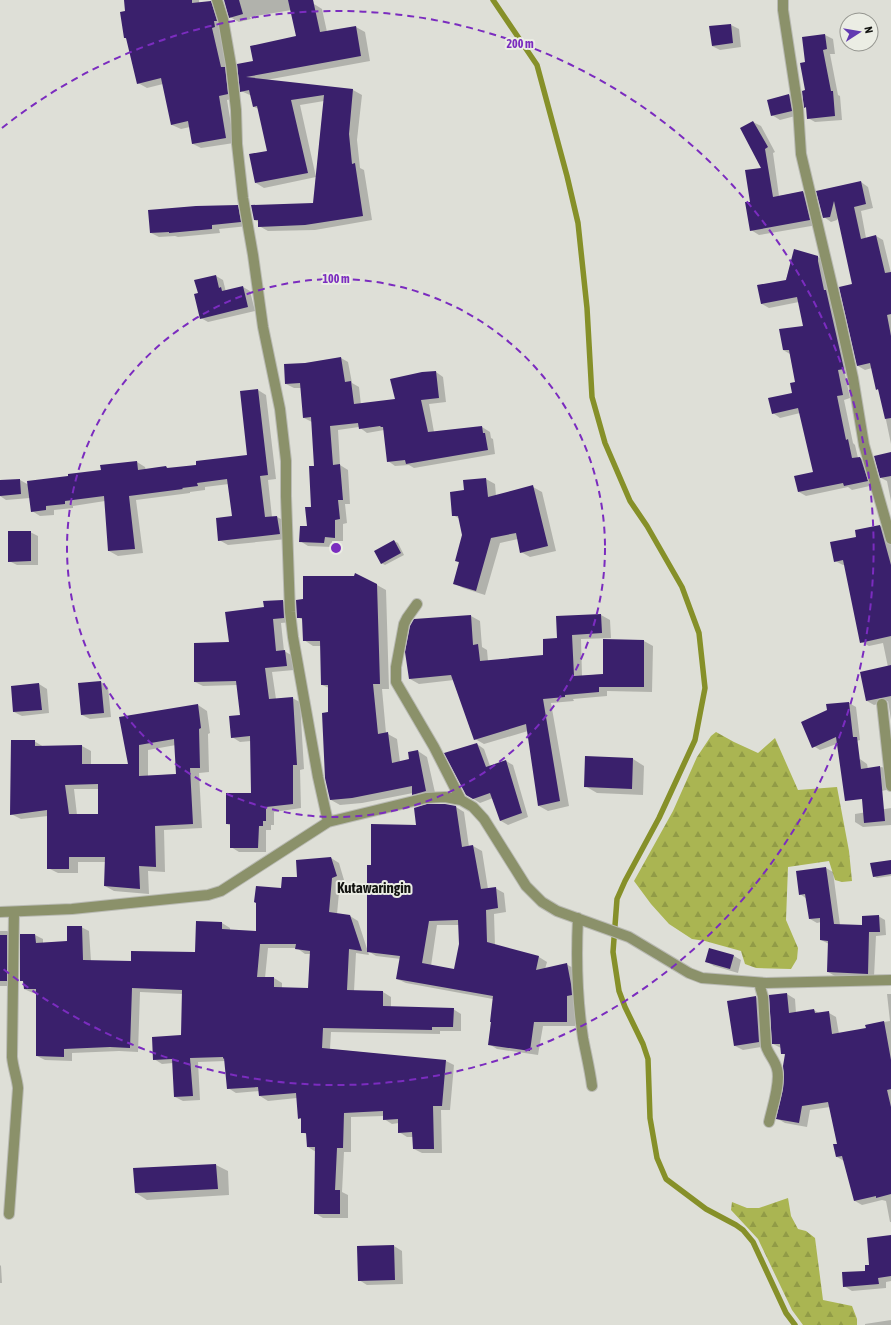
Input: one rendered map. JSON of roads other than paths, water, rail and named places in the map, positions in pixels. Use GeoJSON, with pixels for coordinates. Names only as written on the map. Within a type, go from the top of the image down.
{"type":"FeatureCollection","features":[{"type":"Feature","properties":{"kind":"street"},"geometry":{"type":"LineString","coordinates":[[217,0],[223,18],[232,65],[237,144],[243,198],[253,254],[263,327],[280,409],[286,461],[290,612],[293,637],[318,778],[328,822]]}},
{"type":"Feature","properties":{"kind":"street"},"geometry":{"type":"LineString","coordinates":[[783,0],[783,10],[798,108],[801,154],[853,378],[864,444],[891,539]]}},
{"type":"Feature","properties":{"kind":"street"},"geometry":{"type":"LineString","coordinates":[[417,604],[404,624],[396,667],[396,682],[434,747],[461,800]]}},
{"type":"Feature","properties":{"kind":"street"},"geometry":{"type":"LineString","coordinates":[[882,704],[891,786]]}},
{"type":"Feature","properties":{"kind":"street"},"geometry":{"type":"LineString","coordinates":[[0,912],[72,909],[208,895],[221,891],[328,822],[426,798],[446,797],[461,800],[473,807],[484,819],[526,886],[542,902],[557,911],[629,937],[689,973],[702,978],[759,983],[891,980]]}},
{"type":"Feature","properties":{"kind":"street"},"geometry":{"type":"LineString","coordinates":[[9,1214],[18,1088],[17,1079],[12,1066],[14,912]]}},
{"type":"Feature","properties":{"kind":"street"},"geometry":{"type":"LineString","coordinates":[[581,920],[576,947],[577,984],[583,1038],[589,1060],[592,1086]]}},
{"type":"Feature","properties":{"kind":"street"},"geometry":{"type":"LineString","coordinates":[[759,983],[763,997],[766,1046],[778,1070],[778,1078],[769,1122]]}},
{"type":"Feature","properties":{"kind":"waterway"},"geometry":{"type":"LineString","coordinates":[[493,0],[537,65],[567,176],[578,223],[587,308],[592,397],[605,443],[630,501],[647,526],[682,587],[699,633],[705,688],[695,740],[659,818],[617,899],[613,952],[619,991],[643,1044],[648,1059],[650,1118],[657,1158],[666,1179],[706,1209],[743,1230],[753,1242],[786,1313],[795,1325]]}},
{"type":"Feature","properties":{"kind":"district","name":"Kutawaringin"},"geometry":{"type":"Point","coordinates":[374,887]}}]}
